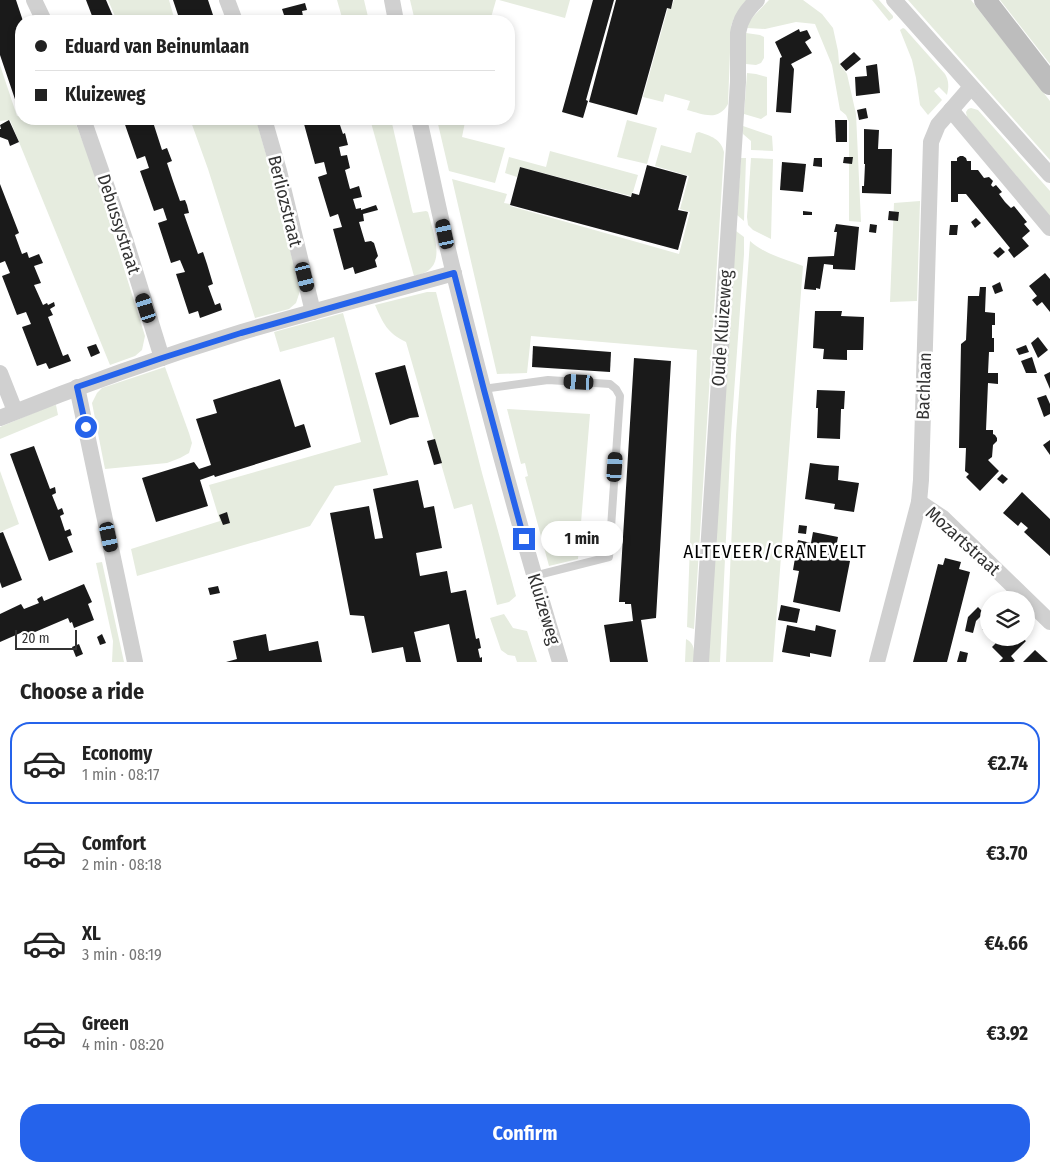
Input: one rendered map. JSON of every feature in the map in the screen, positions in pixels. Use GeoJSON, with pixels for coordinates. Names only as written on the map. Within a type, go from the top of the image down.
{"type":"FeatureCollection","features":[{"type":"Feature","properties":{"kind":"street"},"geometry":{"type":"LineString","coordinates":[[34,0],[41,15]]}},
{"type":"Feature","properties":{"kind":"street"},"geometry":{"type":"LineString","coordinates":[[227,0],[232,15]]}},
{"type":"Feature","properties":{"kind":"street"},"geometry":{"type":"LineString","coordinates":[[392,0],[395,15]]}},
{"type":"Feature","properties":{"kind":"street","name":"Oude Kluizeweg"},"geometry":{"type":"LineString","coordinates":[[701,662],[738,82],[738,33],[742,19],[757,0]]}},
{"type":"Feature","properties":{"kind":"street"},"geometry":{"type":"LineString","coordinates":[[894,0],[1050,175]]}},
{"type":"Feature","properties":{"kind":"street"},"geometry":{"type":"LineString","coordinates":[[985,0],[1050,84]]}},
{"type":"Feature","properties":{"kind":"street","name":"Bachlaan"},"geometry":{"type":"LineString","coordinates":[[877,662],[919,502],[931,142],[938,124],[971,87]]}},
{"type":"Feature","properties":{"kind":"street"},"geometry":{"type":"LineString","coordinates":[[950,110],[1050,228]]}},
{"type":"Feature","properties":{"kind":"street","name":"Debussystraat"},"geometry":{"type":"LineString","coordinates":[[84,125],[126,242],[162,358]]}},
{"type":"Feature","properties":{"kind":"street","name":"Berliozstraat"},"geometry":{"type":"LineString","coordinates":[[266,125],[313,312]]}},
{"type":"Feature","properties":{"kind":"street","name":"Kluizeweg"},"geometry":{"type":"LineString","coordinates":[[420,125],[454,273],[484,390],[534,576],[560,662]]}},
{"type":"Feature","properties":{"kind":"street"},"geometry":{"type":"LineString","coordinates":[[0,418],[77,387],[162,358],[313,312],[454,273]]}},
{"type":"Feature","properties":{"kind":"street"},"geometry":{"type":"LineString","coordinates":[[0,373],[15,412]]}},
{"type":"Feature","properties":{"kind":"street"},"geometry":{"type":"LineString","coordinates":[[77,387],[135,662]]}},
{"type":"Feature","properties":{"kind":"street","name":"Mozartstraat"},"geometry":{"type":"LineString","coordinates":[[919,502],[943,518],[1050,622]]}},
{"type":"Feature","properties":{"kind":"lane"},"geometry":{"type":"LineString","coordinates":[[484,390],[548,380],[610,384],[620,396],[609,556],[534,576]]}},
{"type":"Feature","properties":{"kind":"shaded area"},"geometry":{"type":"Polygon","coordinates":[[[108,0],[169,0],[173,15],[114,15],[108,0]]]}},
{"type":"Feature","properties":{"kind":"shaded area"},"geometry":{"type":"Polygon","coordinates":[[[337,0],[364,0],[368,15],[341,15],[337,0]]]}},
{"type":"Feature","properties":{"kind":"shaded area"},"geometry":{"type":"Polygon","coordinates":[[[410,0],[496,0],[492,15],[414,15],[410,0]]]}},
{"type":"Feature","properties":{"kind":"shaded area"},"geometry":{"type":"Polygon","coordinates":[[[499,0],[570,0],[565,18],[499,0]]]}},
{"type":"Feature","properties":{"kind":"shaded area"},"geometry":{"type":"Polygon","coordinates":[[[674,0],[747,0],[734,18],[731,26],[728,104],[724,110],[715,115],[704,115],[687,110],[690,101],[665,94],[663,102],[643,97],[668,8],[671,9],[674,0]]]}},
{"type":"Feature","properties":{"kind":"shaded area"},"geometry":{"type":"Polygon","coordinates":[[[769,0],[803,0],[822,14],[833,28],[839,63],[847,74],[856,114],[861,222],[849,221],[849,122],[846,115],[840,110],[832,65],[815,24],[796,22],[765,29],[747,28],[749,21],[769,0]]]}},
{"type":"Feature","properties":{"kind":"shaded area"},"geometry":{"type":"Polygon","coordinates":[[[872,0],[879,0],[893,18],[889,21],[872,0]]]}},
{"type":"Feature","properties":{"kind":"shaded area"},"geometry":{"type":"Polygon","coordinates":[[[908,0],[971,0],[1050,101],[1050,160],[908,0]]]}},
{"type":"Feature","properties":{"kind":"shaded area"},"geometry":{"type":"Polygon","coordinates":[[[1000,0],[1050,0],[1050,64],[1000,0]]]}},
{"type":"Feature","properties":{"kind":"shaded area"},"geometry":{"type":"Polygon","coordinates":[[[903,28],[945,74],[947,79],[947,95],[939,87],[934,91],[942,100],[928,115],[920,105],[912,60],[900,30],[903,28]]]}},
{"type":"Feature","properties":{"kind":"shaded area"},"geometry":{"type":"Polygon","coordinates":[[[746,33],[764,37],[764,58],[761,63],[756,65],[746,64],[746,33]]]}},
{"type":"Feature","properties":{"kind":"shaded area"},"geometry":{"type":"Polygon","coordinates":[[[0,65],[15,110],[15,125],[76,125],[91,163],[145,336],[142,350],[135,356],[110,365],[10,120],[0,121],[0,65]]]}},
{"type":"Feature","properties":{"kind":"shaded area"},"geometry":{"type":"Polygon","coordinates":[[[747,73],[767,77],[767,115],[761,119],[744,114],[747,73]]]}},
{"type":"Feature","properties":{"kind":"shaded area"},"geometry":{"type":"Polygon","coordinates":[[[971,108],[978,110],[1050,191],[1050,216],[967,117],[966,112],[971,108]]]}},
{"type":"Feature","properties":{"kind":"shaded area"},"geometry":{"type":"Polygon","coordinates":[[[627,120],[657,128],[647,164],[617,157],[627,120]]]}},
{"type":"Feature","properties":{"kind":"shaded area"},"geometry":{"type":"Polygon","coordinates":[[[192,125],[258,125],[300,291],[296,303],[289,309],[255,318],[192,125]]]}},
{"type":"Feature","properties":{"kind":"shaded area"},"geometry":{"type":"Polygon","coordinates":[[[372,125],[392,125],[413,213],[428,212],[436,244],[435,260],[432,267],[426,272],[414,276],[372,125]]]}},
{"type":"Feature","properties":{"kind":"shaded area"},"geometry":{"type":"Polygon","coordinates":[[[438,125],[464,125],[462,137],[505,148],[495,183],[449,171],[438,125]]]}},
{"type":"Feature","properties":{"kind":"shaded area"},"geometry":{"type":"Polygon","coordinates":[[[743,126],[772,136],[773,151],[751,150],[751,141],[743,134],[743,126]]]}},
{"type":"Feature","properties":{"kind":"shaded area"},"geometry":{"type":"Polygon","coordinates":[[[699,132],[718,141],[724,152],[694,629],[687,627],[697,350],[531,336],[527,373],[497,374],[452,179],[507,194],[504,203],[510,204],[510,206],[679,254],[690,212],[680,209],[689,176],[655,166],[661,145],[691,153],[696,133],[699,132]]]}},
{"type":"Feature","properties":{"kind":"shaded area"},"geometry":{"type":"Polygon","coordinates":[[[550,151],[638,175],[631,196],[520,167],[517,177],[505,173],[509,157],[546,167],[550,151]]]}},
{"type":"Feature","properties":{"kind":"shaded area"},"geometry":{"type":"Polygon","coordinates":[[[741,158],[746,158],[744,221],[737,215],[741,158]]]}},
{"type":"Feature","properties":{"kind":"shaded area"},"geometry":{"type":"Polygon","coordinates":[[[751,158],[773,159],[771,239],[753,230],[748,225],[751,158]]]}},
{"type":"Feature","properties":{"kind":"shaded area"},"geometry":{"type":"Polygon","coordinates":[[[920,201],[917,301],[890,302],[894,203],[920,201]]]}},
{"type":"Feature","properties":{"kind":"shaded area"},"geometry":{"type":"Polygon","coordinates":[[[736,231],[744,237],[744,254],[731,435],[720,662],[708,662],[736,231]]]}},
{"type":"Feature","properties":{"kind":"shaded area"},"geometry":{"type":"Polygon","coordinates":[[[750,241],[768,253],[803,266],[773,662],[726,662],[736,435],[750,241]]]}},
{"type":"Feature","properties":{"kind":"shaded area"},"geometry":{"type":"Polygon","coordinates":[[[427,292],[436,292],[482,473],[516,596],[509,602],[497,605],[472,504],[454,509],[406,342],[394,335],[386,327],[375,305],[427,292]]]}},
{"type":"Feature","properties":{"kind":"shaded area"},"geometry":{"type":"Polygon","coordinates":[[[343,313],[388,475],[335,486],[310,526],[137,576],[131,549],[220,521],[209,485],[361,442],[334,337],[280,352],[274,332],[343,313]]]}},
{"type":"Feature","properties":{"kind":"shaded area"},"geometry":{"type":"Polygon","coordinates":[[[165,367],[192,443],[189,453],[167,463],[105,469],[92,403],[97,393],[102,388],[165,367]]]}},
{"type":"Feature","properties":{"kind":"shaded area"},"geometry":{"type":"Polygon","coordinates":[[[56,405],[58,415],[0,439],[0,427],[56,405]]]}},
{"type":"Feature","properties":{"kind":"shaded area"},"geometry":{"type":"Polygon","coordinates":[[[507,409],[590,414],[578,559],[549,566],[525,477],[528,476],[525,463],[521,464],[507,409]]]}},
{"type":"Feature","properties":{"kind":"shaded area"},"geometry":{"type":"Polygon","coordinates":[[[0,471],[19,524],[0,532],[0,471]]]}},
{"type":"Feature","properties":{"kind":"shaded area"},"geometry":{"type":"Polygon","coordinates":[[[102,562],[124,662],[112,662],[113,641],[96,563],[102,562]]]}},
{"type":"Feature","properties":{"kind":"shaded area"},"geometry":{"type":"Polygon","coordinates":[[[504,614],[513,628],[527,631],[537,662],[517,662],[515,656],[508,655],[501,650],[490,618],[504,614]]]}},
{"type":"Feature","properties":{"kind":"shaded area"},"geometry":{"type":"Polygon","coordinates":[[[686,639],[693,646],[694,662],[685,662],[686,639]]]}},
{"type":"Feature","properties":{"kind":"building"},"geometry":{"type":"Polygon","coordinates":[[[0,0],[16,0],[21,15],[15,15],[15,99],[0,55],[0,0]]]}},
{"type":"Feature","properties":{"kind":"building"},"geometry":{"type":"Polygon","coordinates":[[[86,0],[106,0],[112,15],[92,15],[86,0]]]}},
{"type":"Feature","properties":{"kind":"building"},"geometry":{"type":"Polygon","coordinates":[[[173,0],[208,0],[213,15],[178,15],[173,0]]]}},
{"type":"Feature","properties":{"kind":"building"},"geometry":{"type":"Polygon","coordinates":[[[593,0],[614,0],[586,100],[588,101],[583,118],[562,112],[593,0]]]}},
{"type":"Feature","properties":{"kind":"building"},"geometry":{"type":"Polygon","coordinates":[[[616,0],[673,0],[671,9],[667,8],[637,115],[589,102],[616,0]]]}},
{"type":"Feature","properties":{"kind":"building"},"geometry":{"type":"Polygon","coordinates":[[[305,3],[307,10],[302,11],[303,15],[284,15],[282,9],[305,3]]]}},
{"type":"Feature","properties":{"kind":"building"},"geometry":{"type":"Polygon","coordinates":[[[799,29],[800,32],[807,30],[811,38],[805,42],[812,53],[791,64],[794,69],[791,113],[776,112],[780,58],[782,57],[775,42],[799,29]]]}},
{"type":"Feature","properties":{"kind":"building"},"geometry":{"type":"Polygon","coordinates":[[[854,52],[861,59],[846,71],[840,64],[854,52]]]}},
{"type":"Feature","properties":{"kind":"building"},"geometry":{"type":"Polygon","coordinates":[[[877,64],[880,93],[856,96],[855,77],[867,76],[866,66],[877,64]]]}},
{"type":"Feature","properties":{"kind":"building"},"geometry":{"type":"Polygon","coordinates":[[[866,108],[868,118],[859,120],[857,110],[866,108]]]}},
{"type":"Feature","properties":{"kind":"building"},"geometry":{"type":"Polygon","coordinates":[[[9,120],[19,142],[10,146],[8,140],[0,137],[0,125],[9,120]]]}},
{"type":"Feature","properties":{"kind":"building"},"geometry":{"type":"Polygon","coordinates":[[[835,120],[847,120],[847,142],[836,142],[835,120]]]}},
{"type":"Feature","properties":{"kind":"building"},"geometry":{"type":"Polygon","coordinates":[[[125,125],[154,125],[162,150],[167,148],[172,161],[167,163],[180,201],[185,200],[187,205],[189,213],[184,214],[198,254],[203,252],[213,284],[208,286],[215,305],[220,303],[222,310],[200,318],[198,311],[189,314],[176,274],[185,272],[180,260],[171,263],[158,223],[167,220],[163,208],[154,211],[140,171],[149,168],[145,156],[137,159],[125,125]]]}},
{"type":"Feature","properties":{"kind":"building"},"geometry":{"type":"Polygon","coordinates":[[[304,125],[340,125],[343,134],[345,133],[348,145],[339,147],[341,156],[347,155],[350,168],[345,170],[350,189],[359,186],[362,197],[353,199],[356,209],[361,208],[361,210],[376,205],[378,210],[363,214],[364,221],[359,222],[365,242],[371,241],[374,243],[378,256],[375,260],[377,267],[355,274],[353,267],[344,270],[333,229],[342,227],[338,214],[330,217],[318,177],[327,174],[324,162],[315,164],[304,125]]]}},
{"type":"Feature","properties":{"kind":"building"},"geometry":{"type":"Polygon","coordinates":[[[864,129],[879,130],[878,149],[892,149],[891,194],[862,193],[865,164],[864,129]]]}},
{"type":"Feature","properties":{"kind":"building"},"geometry":{"type":"Polygon","coordinates":[[[960,156],[966,158],[967,161],[971,161],[971,170],[978,170],[984,178],[989,177],[993,181],[991,185],[993,187],[996,185],[1002,192],[999,194],[1005,202],[1011,208],[1014,206],[1027,222],[1024,224],[1030,231],[1022,238],[1029,246],[1014,258],[1008,250],[1010,248],[966,194],[958,194],[958,202],[951,202],[951,161],[957,161],[957,158],[960,156]]]}},
{"type":"Feature","properties":{"kind":"building"},"geometry":{"type":"Polygon","coordinates":[[[844,157],[853,157],[852,164],[843,163],[844,157]]]}},
{"type":"Feature","properties":{"kind":"building"},"geometry":{"type":"Polygon","coordinates":[[[814,158],[822,158],[822,167],[813,166],[814,158]]]}},
{"type":"Feature","properties":{"kind":"building"},"geometry":{"type":"Polygon","coordinates":[[[782,162],[806,164],[803,192],[780,190],[782,162]]]}},
{"type":"Feature","properties":{"kind":"building"},"geometry":{"type":"Polygon","coordinates":[[[647,165],[687,176],[678,210],[688,212],[678,250],[510,205],[520,167],[631,197],[632,193],[639,195],[647,165]]]}},
{"type":"Feature","properties":{"kind":"building"},"geometry":{"type":"Polygon","coordinates":[[[0,184],[19,233],[15,235],[22,254],[27,252],[29,258],[39,254],[43,263],[34,266],[41,283],[34,285],[43,305],[54,302],[55,306],[50,309],[53,315],[48,317],[63,356],[68,354],[71,361],[49,369],[46,363],[37,366],[22,327],[31,324],[26,312],[17,315],[2,276],[10,273],[5,261],[0,263],[0,184]]]}},
{"type":"Feature","properties":{"kind":"building"},"geometry":{"type":"Polygon","coordinates":[[[803,211],[812,212],[812,215],[803,215],[803,211]]]}},
{"type":"Feature","properties":{"kind":"building"},"geometry":{"type":"Polygon","coordinates":[[[889,211],[899,212],[898,221],[888,220],[889,211]]]}},
{"type":"Feature","properties":{"kind":"building"},"geometry":{"type":"Polygon","coordinates":[[[976,218],[981,223],[975,228],[971,222],[976,218]]]}},
{"type":"Feature","properties":{"kind":"building"},"geometry":{"type":"Polygon","coordinates":[[[836,224],[859,227],[855,270],[833,269],[833,265],[824,264],[820,289],[804,289],[808,257],[834,256],[836,224]]]}},
{"type":"Feature","properties":{"kind":"building"},"geometry":{"type":"Polygon","coordinates":[[[870,224],[877,225],[876,233],[869,232],[870,224]]]}},
{"type":"Feature","properties":{"kind":"building"},"geometry":{"type":"Polygon","coordinates":[[[950,225],[958,225],[957,235],[949,235],[950,225]]]}},
{"type":"Feature","properties":{"kind":"building"},"geometry":{"type":"Polygon","coordinates":[[[1000,247],[1005,252],[998,258],[993,253],[1000,247]]]}},
{"type":"Feature","properties":{"kind":"building"},"geometry":{"type":"Polygon","coordinates":[[[1045,273],[1050,279],[1050,312],[1042,302],[1037,306],[1032,300],[1037,296],[1029,286],[1045,273]]]}},
{"type":"Feature","properties":{"kind":"building"},"geometry":{"type":"Polygon","coordinates":[[[1000,282],[1003,291],[995,294],[992,286],[1000,282]]]}},
{"type":"Feature","properties":{"kind":"building"},"geometry":{"type":"Polygon","coordinates":[[[980,287],[986,287],[985,312],[995,313],[995,325],[992,325],[994,352],[989,352],[988,373],[998,373],[998,384],[988,383],[986,430],[993,430],[993,434],[997,438],[993,445],[992,457],[988,460],[999,471],[980,491],[966,477],[969,474],[965,471],[966,448],[959,448],[961,344],[966,340],[968,296],[979,296],[980,287]]]}},
{"type":"Feature","properties":{"kind":"building"},"geometry":{"type":"Polygon","coordinates":[[[815,311],[842,311],[841,316],[864,317],[863,350],[847,350],[847,360],[823,359],[824,349],[813,348],[815,311]]]}},
{"type":"Feature","properties":{"kind":"building"},"geometry":{"type":"Polygon","coordinates":[[[1038,337],[1048,350],[1038,358],[1031,343],[1038,337]]]}},
{"type":"Feature","properties":{"kind":"building"},"geometry":{"type":"Polygon","coordinates":[[[96,344],[100,353],[91,357],[87,347],[96,344]]]}},
{"type":"Feature","properties":{"kind":"building"},"geometry":{"type":"Polygon","coordinates":[[[1026,345],[1029,352],[1019,355],[1016,349],[1026,345]]]}},
{"type":"Feature","properties":{"kind":"building"},"geometry":{"type":"Polygon","coordinates":[[[533,346],[611,352],[610,372],[532,367],[533,346]]]}},
{"type":"Feature","properties":{"kind":"building"},"geometry":{"type":"Polygon","coordinates":[[[1032,357],[1037,373],[1026,373],[1021,361],[1032,357]]]}},
{"type":"Feature","properties":{"kind":"building"},"geometry":{"type":"Polygon","coordinates":[[[634,358],[671,361],[656,618],[641,620],[648,662],[610,662],[604,625],[633,621],[631,604],[619,602],[634,358]]]}},
{"type":"Feature","properties":{"kind":"building"},"geometry":{"type":"Polygon","coordinates":[[[405,365],[419,417],[390,425],[375,373],[405,365]]]}},
{"type":"Feature","properties":{"kind":"building"},"geometry":{"type":"Polygon","coordinates":[[[1050,372],[1050,389],[1044,375],[1050,372]]]}},
{"type":"Feature","properties":{"kind":"building"},"geometry":{"type":"Polygon","coordinates":[[[280,379],[295,427],[304,424],[311,447],[200,480],[208,506],[156,522],[142,478],[194,462],[199,469],[211,465],[196,419],[217,413],[213,400],[280,379]]]}},
{"type":"Feature","properties":{"kind":"building"},"geometry":{"type":"Polygon","coordinates":[[[817,390],[845,391],[844,409],[841,409],[840,439],[817,438],[817,390]]]}},
{"type":"Feature","properties":{"kind":"building"},"geometry":{"type":"Polygon","coordinates":[[[1046,395],[1050,404],[1050,414],[1044,417],[1037,398],[1046,395]]]}},
{"type":"Feature","properties":{"kind":"building"},"geometry":{"type":"Polygon","coordinates":[[[435,439],[442,463],[434,465],[427,441],[435,439]]]}},
{"type":"Feature","properties":{"kind":"building"},"geometry":{"type":"Polygon","coordinates":[[[1050,440],[1050,455],[1043,445],[1050,440]]]}},
{"type":"Feature","properties":{"kind":"building"},"geometry":{"type":"Polygon","coordinates":[[[34,446],[50,489],[55,487],[56,493],[52,495],[58,510],[62,508],[64,514],[60,516],[65,531],[70,529],[72,535],[67,537],[73,552],[49,561],[10,454],[34,446]]]}},
{"type":"Feature","properties":{"kind":"building"},"geometry":{"type":"Polygon","coordinates":[[[810,463],[839,466],[838,480],[859,483],[854,512],[834,509],[835,504],[805,499],[810,463]]]}},
{"type":"Feature","properties":{"kind":"building"},"geometry":{"type":"Polygon","coordinates":[[[1002,474],[1008,479],[1003,484],[997,479],[1002,474]]]}},
{"type":"Feature","properties":{"kind":"building"},"geometry":{"type":"Polygon","coordinates":[[[418,480],[424,508],[434,506],[442,548],[416,553],[420,576],[447,571],[451,593],[466,590],[476,639],[479,638],[481,648],[478,649],[482,662],[457,662],[449,624],[414,632],[421,662],[406,662],[403,647],[372,653],[364,616],[350,615],[330,513],[369,506],[375,539],[383,538],[373,489],[418,480]]]}},
{"type":"Feature","properties":{"kind":"building"},"geometry":{"type":"Polygon","coordinates":[[[1022,492],[1050,519],[1050,556],[1024,532],[1028,528],[1021,522],[1018,526],[1003,513],[1022,492]]]}},
{"type":"Feature","properties":{"kind":"building"},"geometry":{"type":"Polygon","coordinates":[[[227,512],[230,523],[223,525],[219,515],[227,512]]]}},
{"type":"Feature","properties":{"kind":"building"},"geometry":{"type":"Polygon","coordinates":[[[799,525],[807,526],[806,534],[798,533],[799,525]]]}},
{"type":"Feature","properties":{"kind":"building"},"geometry":{"type":"Polygon","coordinates":[[[3,532],[22,580],[2,588],[0,582],[0,533],[3,532]]]}},
{"type":"Feature","properties":{"kind":"building"},"geometry":{"type":"Polygon","coordinates":[[[813,532],[838,537],[834,558],[850,561],[840,612],[793,602],[799,571],[793,570],[798,540],[811,543],[813,532]]]}},
{"type":"Feature","properties":{"kind":"building"},"geometry":{"type":"Polygon","coordinates":[[[945,558],[961,562],[959,569],[970,572],[947,662],[913,662],[938,564],[943,565],[945,558]]]}},
{"type":"Feature","properties":{"kind":"building"},"geometry":{"type":"Polygon","coordinates":[[[84,584],[92,602],[88,604],[94,620],[74,628],[68,618],[28,635],[25,631],[0,642],[0,614],[21,604],[24,609],[39,603],[37,599],[42,596],[44,601],[84,584]]]}},
{"type":"Feature","properties":{"kind":"building"},"geometry":{"type":"Polygon","coordinates":[[[218,586],[220,593],[210,595],[208,588],[218,586]]]}},
{"type":"Feature","properties":{"kind":"building"},"geometry":{"type":"Polygon","coordinates":[[[781,605],[800,609],[797,623],[778,620],[781,605]]]}},
{"type":"Feature","properties":{"kind":"building"},"geometry":{"type":"Polygon","coordinates":[[[978,607],[980,609],[980,617],[976,621],[973,633],[965,631],[968,617],[978,607]]]}},
{"type":"Feature","properties":{"kind":"building"},"geometry":{"type":"Polygon","coordinates":[[[787,625],[815,631],[816,625],[836,630],[831,657],[810,653],[810,657],[782,652],[787,625]]]}},
{"type":"Feature","properties":{"kind":"building"},"geometry":{"type":"Polygon","coordinates":[[[102,634],[106,643],[100,645],[97,637],[102,634]]]}},
{"type":"Feature","properties":{"kind":"building"},"geometry":{"type":"Polygon","coordinates":[[[266,634],[269,651],[318,641],[322,662],[226,662],[237,659],[233,641],[266,634]]]}},
{"type":"Feature","properties":{"kind":"building"},"geometry":{"type":"Polygon","coordinates":[[[79,644],[83,654],[76,657],[72,647],[79,644]]]}},
{"type":"Feature","properties":{"kind":"building"},"geometry":{"type":"Polygon","coordinates":[[[1021,646],[1011,656],[1015,661],[1013,662],[999,662],[1003,658],[992,647],[1021,646]]]}},
{"type":"Feature","properties":{"kind":"building"},"geometry":{"type":"Polygon","coordinates":[[[1035,650],[1048,662],[1023,662],[1035,650]]]}},
{"type":"Feature","properties":{"kind":"building"},"geometry":{"type":"Polygon","coordinates":[[[960,651],[968,653],[966,662],[957,662],[960,651]]]}},
{"type":"Feature","properties":{"kind":"district","name":"ALTEVEER/CRANEVELT"},"geometry":{"type":"Point","coordinates":[775,551]}},
{"type":"Feature","properties":{"kind":"route"},"geometry":{"type":"LineString","coordinates":[[86,427],[77,387],[241,333],[454,273],[524,539]]}}]}
